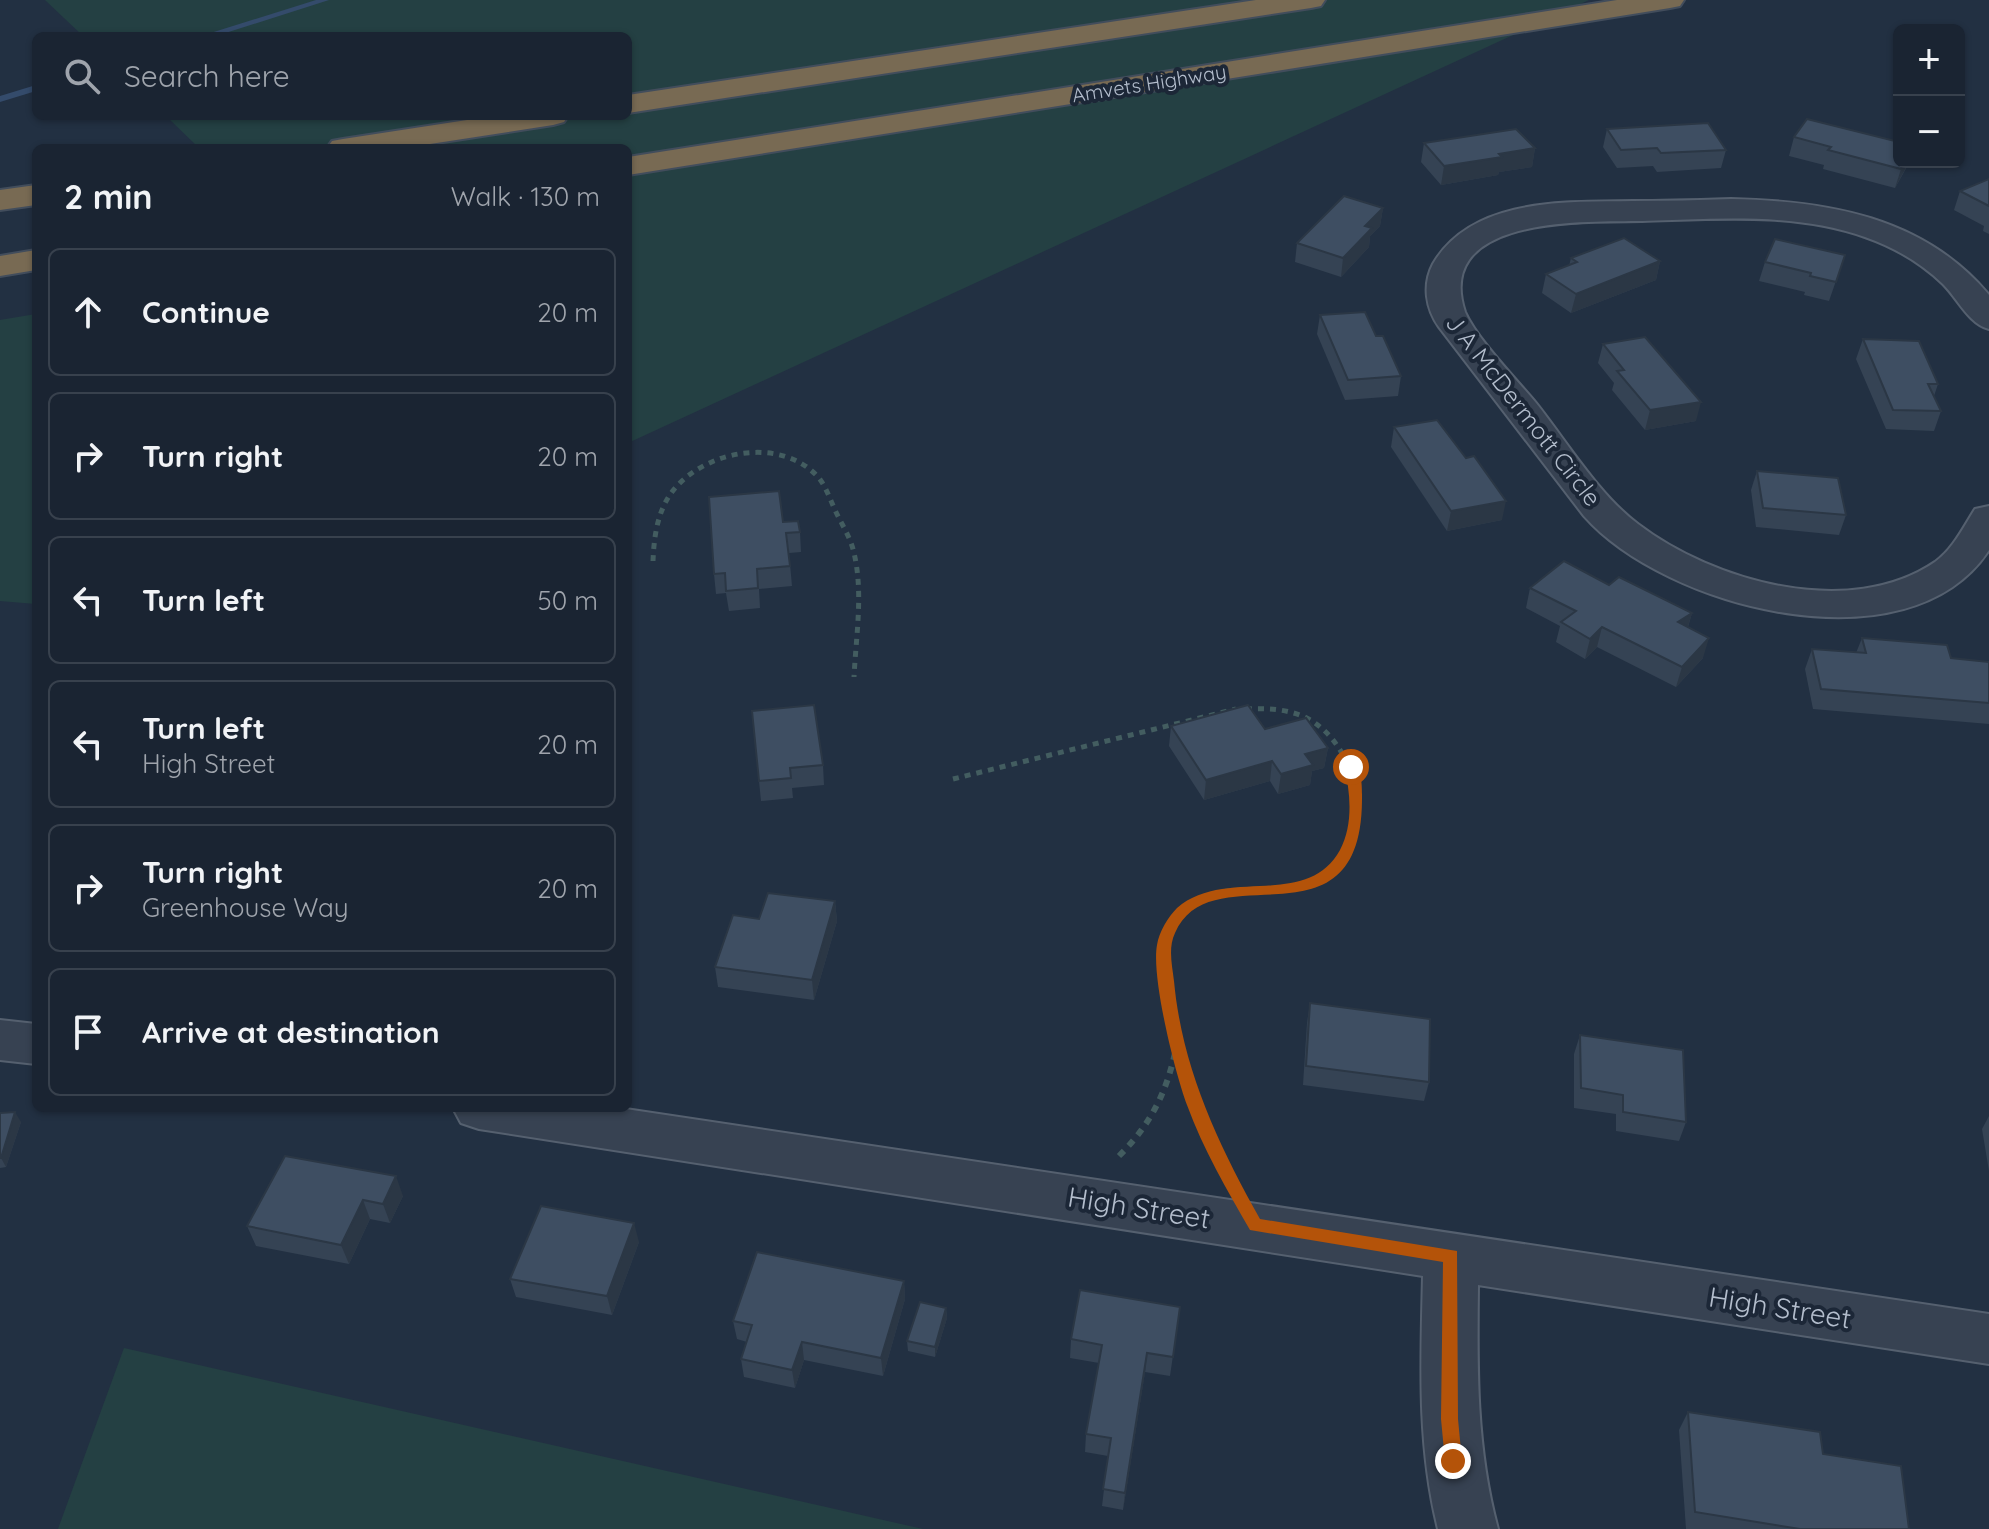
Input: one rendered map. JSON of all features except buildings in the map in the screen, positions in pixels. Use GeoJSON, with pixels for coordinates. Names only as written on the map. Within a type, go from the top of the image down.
{"type":"FeatureCollection","features":[{"type":"Feature","properties":{"kind":"highway"},"geometry":{"type":"LineString","coordinates":[[632,103],[1311,0]]}},
{"type":"Feature","properties":{"kind":"highway","name":"Amvets Highway"},"geometry":{"type":"LineString","coordinates":[[632,165],[1670,0]]}},
{"type":"Feature","properties":{"kind":"highway"},"geometry":{"type":"LineString","coordinates":[[369,144],[527,120]]}},
{"type":"Feature","properties":{"kind":"highway"},"geometry":{"type":"LineString","coordinates":[[0,200],[32,196]]}},
{"type":"Feature","properties":{"kind":"highway"},"geometry":{"type":"LineString","coordinates":[[0,266],[32,261]]}},
{"type":"Feature","properties":{"kind":"street","name":"J A McDermott Circle"},"geometry":{"type":"LineString","coordinates":[[1989,319],[1956,277],[1903,241],[1858,223],[1760,209],[1586,213],[1525,218],[1487,231],[1459,251],[1450,263],[1441,291],[1451,320],[1604,514],[1643,548],[1698,576],[1756,596],[1786,600],[1832,603],[1877,599],[1915,589],[1947,573],[1962,560],[1989,518]]}},
{"type":"Feature","properties":{"kind":"street"},"geometry":{"type":"LineString","coordinates":[[0,1040],[32,1044]]}},
{"type":"Feature","properties":{"kind":"street","name":"High Street"},"geometry":{"type":"LineString","coordinates":[[506,1112],[1989,1339]]}},
{"type":"Feature","properties":{"kind":"street"},"geometry":{"type":"LineString","coordinates":[[1451,1256],[1449,1419],[1460,1503],[1468,1529]]}},
{"type":"Feature","properties":{"kind":"path"},"geometry":{"type":"LineString","coordinates":[[653,561],[654,533],[659,514],[678,483],[697,470],[730,457],[762,452],[794,459],[820,479],[854,552],[857,587],[854,677]]}},
{"type":"Feature","properties":{"kind":"path"},"geometry":{"type":"LineString","coordinates":[[953,779],[1232,709],[1275,709],[1296,714],[1312,721],[1337,745],[1351,767],[1356,806],[1350,843],[1337,869],[1309,885],[1209,895],[1182,912],[1170,928],[1163,946],[1177,1043],[1194,1104],[1219,1160],[1255,1225]]}},
{"type":"Feature","properties":{"kind":"path"},"geometry":{"type":"LineString","coordinates":[[1062,1195],[1119,1157],[1140,1137],[1161,1107],[1170,1082],[1177,1043]]}},
{"type":"Feature","properties":{"kind":"green space"},"geometry":{"type":"Polygon","coordinates":[[[45,0],[1589,0],[632,441],[632,144],[195,144],[170,120],[632,120],[632,32],[79,32],[45,0]]]}},
{"type":"Feature","properties":{"kind":"green space"},"geometry":{"type":"Polygon","coordinates":[[[32,315],[32,604],[0,601],[0,320],[32,315]]]}},
{"type":"Feature","properties":{"kind":"green space"},"geometry":{"type":"Polygon","coordinates":[[[124,1348],[923,1529],[58,1529],[124,1348]]]}},
{"type":"Feature","properties":{"kind":"waterway"},"geometry":{"type":"LineString","coordinates":[[219,32],[325,0]]}},
{"type":"Feature","properties":{"kind":"waterway"},"geometry":{"type":"LineString","coordinates":[[0,99],[32,89]]}},
{"type":"Feature","properties":{"kind":"route"},"geometry":{"type":"LineString","coordinates":[[1351,767],[1356,784],[1355,826],[1337,869],[1309,885],[1209,895],[1182,912],[1170,928],[1163,946],[1169,1007],[1194,1104],[1219,1160],[1255,1225],[1451,1256],[1449,1419],[1453,1461]]}}]}
